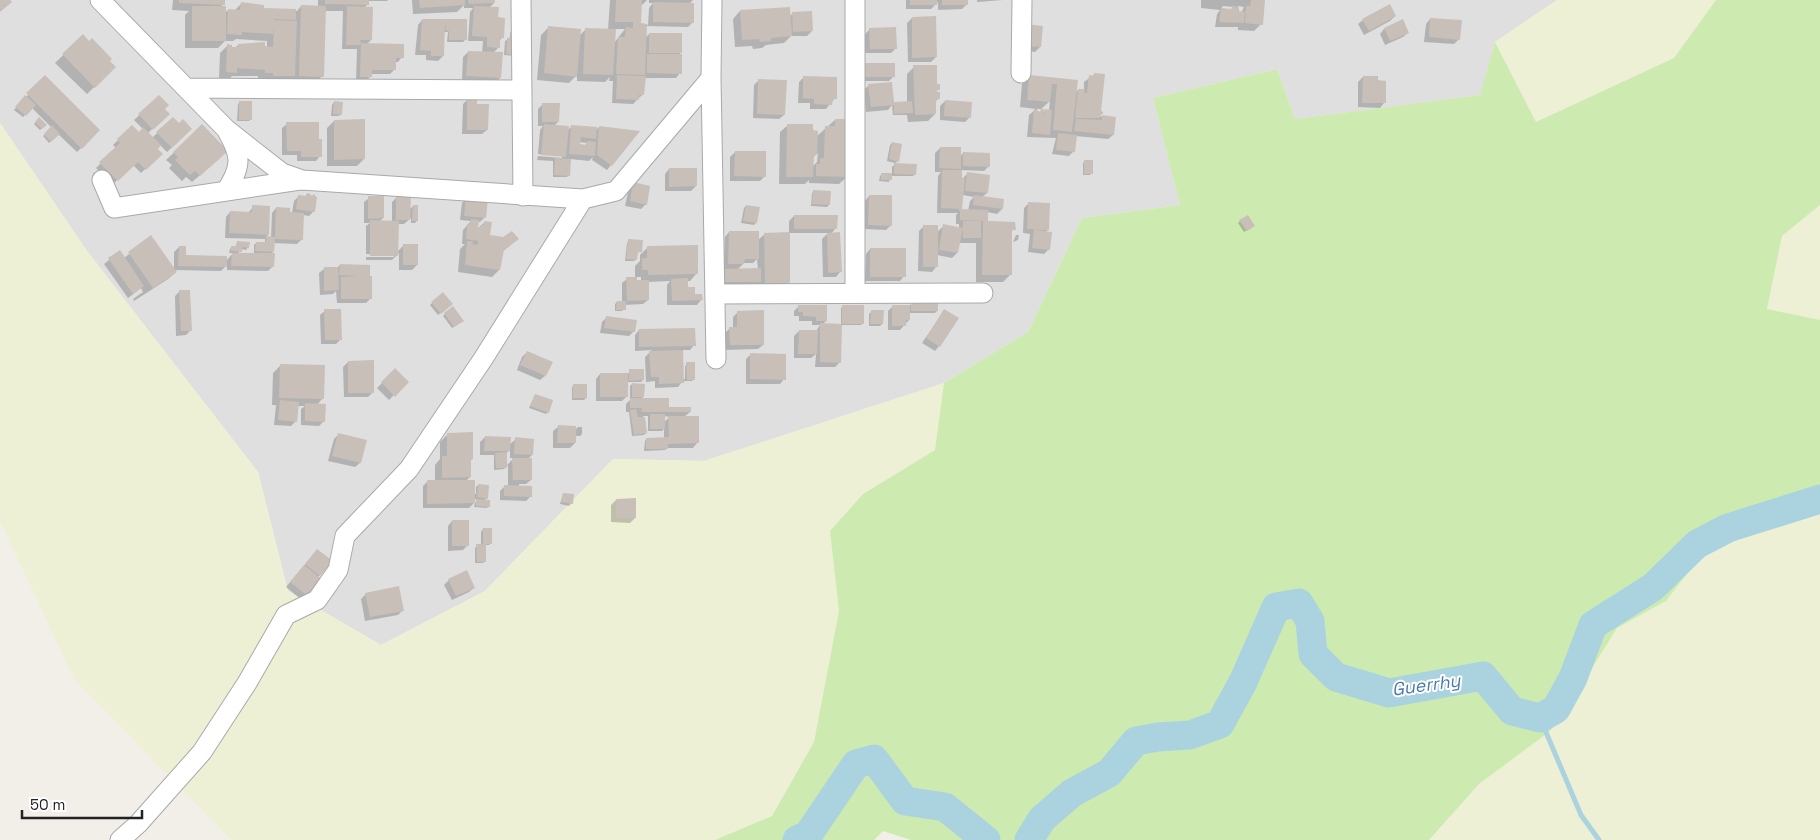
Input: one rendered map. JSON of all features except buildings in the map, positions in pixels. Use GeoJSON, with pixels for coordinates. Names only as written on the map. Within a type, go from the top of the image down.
{"type":"FeatureCollection","features":[{"type":"Feature","properties":{"kind":"street"},"geometry":{"type":"LineString","coordinates":[[100,0],[226,129],[282,172],[302,180]]}},
{"type":"Feature","properties":{"kind":"street"},"geometry":{"type":"LineString","coordinates":[[521,0],[523,196]]}},
{"type":"Feature","properties":{"kind":"street"},"geometry":{"type":"LineString","coordinates":[[712,0],[711,78],[716,359]]}},
{"type":"Feature","properties":{"kind":"street"},"geometry":{"type":"LineString","coordinates":[[855,0],[855,293]]}},
{"type":"Feature","properties":{"kind":"street"},"geometry":{"type":"LineString","coordinates":[[1021,73],[1022,0]]}},
{"type":"Feature","properties":{"kind":"street"},"geometry":{"type":"LineString","coordinates":[[102,180],[114,208],[302,180],[583,199],[616,191],[711,78]]}},
{"type":"Feature","properties":{"kind":"street"},"geometry":{"type":"LineString","coordinates":[[186,88],[522,90]]}},
{"type":"Feature","properties":{"kind":"street"},"geometry":{"type":"LineString","coordinates":[[226,129],[235,145],[239,162],[234,179],[226,191]]}},
{"type":"Feature","properties":{"kind":"street"},"geometry":{"type":"LineString","coordinates":[[120,840],[138,824],[202,752],[247,683],[286,615],[317,600],[338,570],[345,536],[410,469],[483,359],[583,199]]}},
{"type":"Feature","properties":{"kind":"street"},"geometry":{"type":"LineString","coordinates":[[715,294],[983,293]]}},
{"type":"Feature","properties":{"kind":"shaded area"},"geometry":{"type":"Polygon","coordinates":[[[0,0],[1557,0],[1495,42],[1481,95],[1295,119],[1277,69],[1153,98],[1180,205],[1082,218],[1028,332],[944,383],[704,461],[613,459],[485,591],[381,645],[288,591],[258,472],[87,251],[0,123],[0,0]]]}},
{"type":"Feature","properties":{"kind":"green space"},"geometry":{"type":"Polygon","coordinates":[[[1557,0],[1716,0],[1674,58],[1536,122],[1495,42],[1557,0]]]}},
{"type":"Feature","properties":{"kind":"green space"},"geometry":{"type":"Polygon","coordinates":[[[1716,0],[1820,0],[1820,205],[1782,236],[1767,309],[1820,320],[1820,512],[1792,522],[1723,539],[1702,554],[1666,601],[1617,628],[1570,708],[1549,732],[1479,784],[1429,840],[911,840],[883,831],[874,840],[715,840],[772,816],[814,742],[839,611],[830,531],[863,494],[935,450],[944,383],[1028,332],[1082,218],[1180,205],[1153,98],[1277,69],[1295,119],[1480,95],[1495,42],[1536,122],[1674,58],[1716,0]]]}},
{"type":"Feature","properties":{"kind":"green space"},"geometry":{"type":"Polygon","coordinates":[[[0,123],[87,251],[258,472],[288,591],[381,645],[485,591],[613,459],[704,461],[944,383],[935,450],[863,494],[830,531],[839,611],[814,742],[772,816],[715,840],[231,840],[74,679],[0,521],[0,123]]]}},
{"type":"Feature","properties":{"kind":"green space"},"geometry":{"type":"Polygon","coordinates":[[[1820,205],[1820,320],[1767,309],[1782,236],[1820,205]]]}},
{"type":"Feature","properties":{"kind":"green space"},"geometry":{"type":"Polygon","coordinates":[[[1820,512],[1820,840],[1429,840],[1479,784],[1549,732],[1617,628],[1666,601],[1702,554],[1723,539],[1792,522],[1820,512]]]}},
{"type":"Feature","properties":{"kind":"waterway","name":"Guerrhy"},"geometry":{"type":"LineString","coordinates":[[1029,840],[1042,819],[1072,793],[1109,773],[1136,741],[1158,737],[1190,735],[1220,724],[1243,682],[1276,607],[1299,603],[1310,621],[1313,654],[1336,677],[1389,693],[1483,676],[1512,711],[1540,718],[1556,709],[1573,678],[1593,625],[1653,587],[1697,544],[1728,528],[1820,499]]}},
{"type":"Feature","properties":{"kind":"waterway"},"geometry":{"type":"LineString","coordinates":[[1540,718],[1581,815],[1599,840]]}},
{"type":"Feature","properties":{"kind":"waterway","name":"Guerrhy"},"geometry":{"type":"LineString","coordinates":[[797,840],[808,835],[856,764],[874,759],[905,801],[945,807],[986,840]]}}]}
